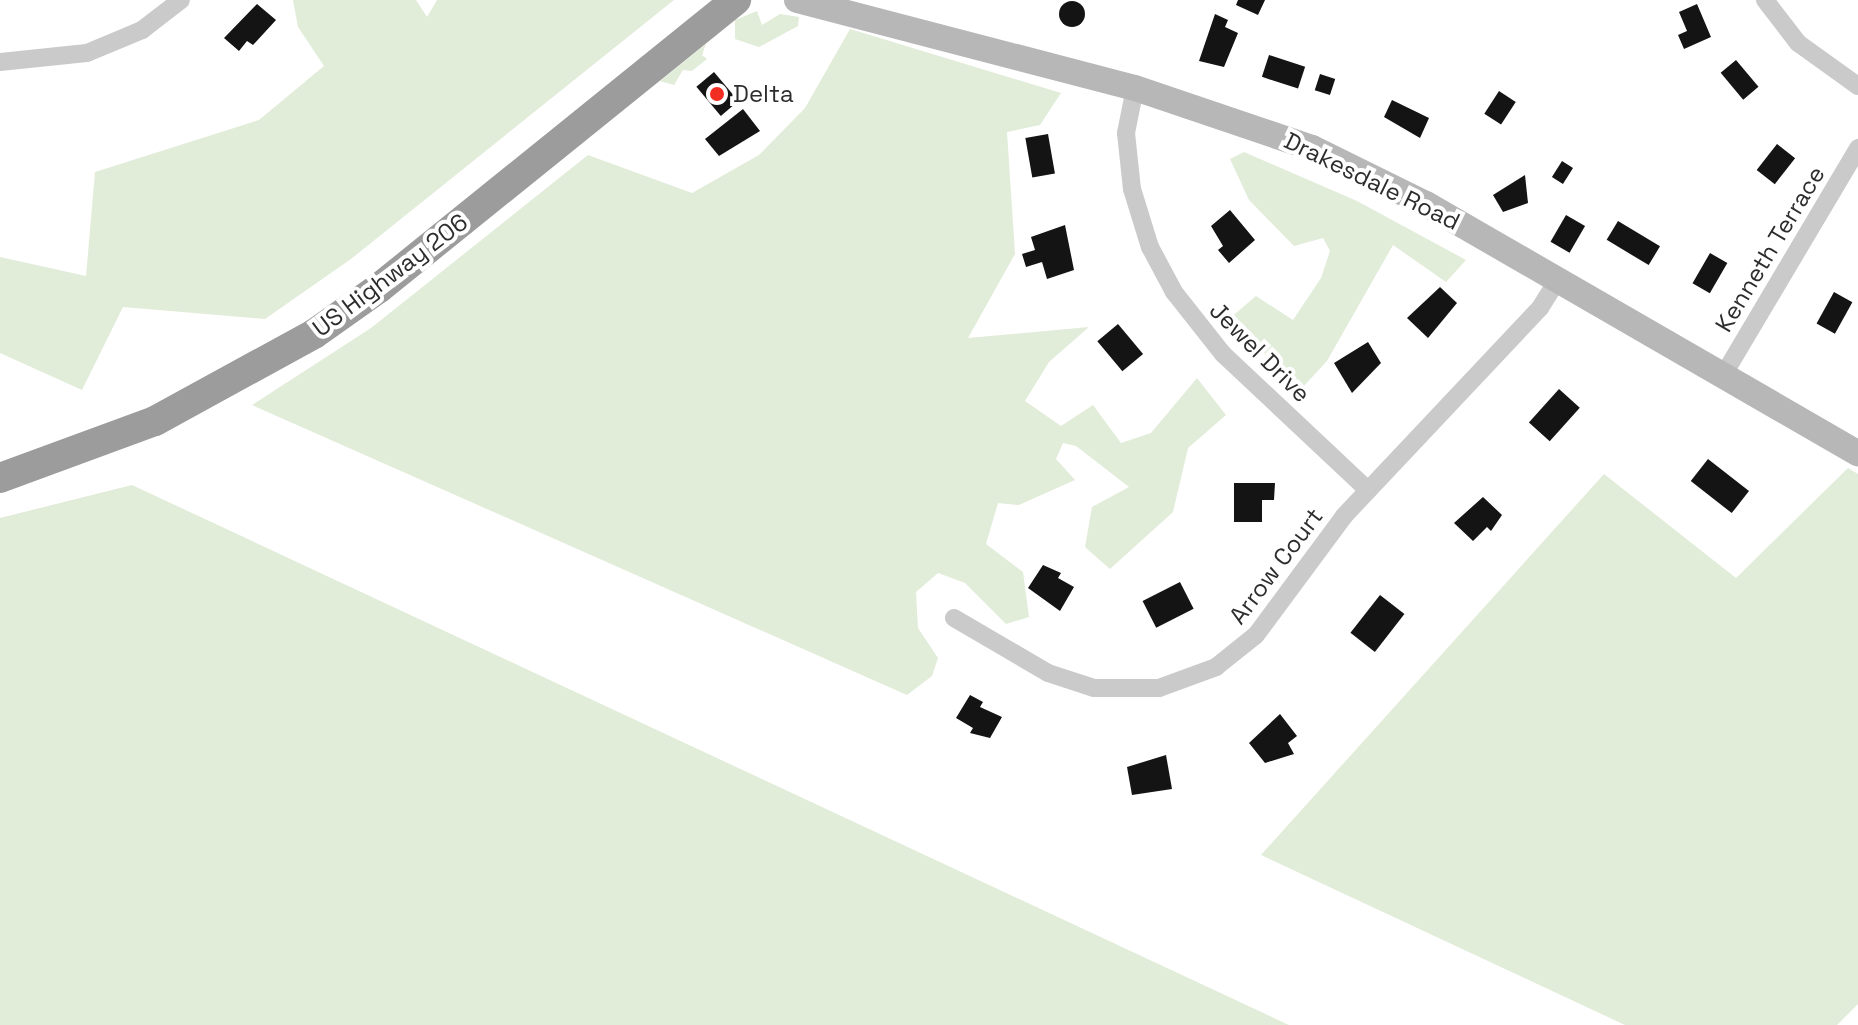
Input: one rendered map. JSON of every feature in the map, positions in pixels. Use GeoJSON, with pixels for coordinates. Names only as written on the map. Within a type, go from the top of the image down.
{"type":"FeatureCollection","features":[{"type":"Feature","properties":{"kind":"highway","name":"US Highway 206"},"geometry":{"type":"LineString","coordinates":[[0,478],[155,421],[314,334],[736,0]]}},
{"type":"Feature","properties":{"kind":"main road","name":"Drakesdale Road"},"geometry":{"type":"LineString","coordinates":[[797,0],[1135,88],[1266,130],[1340,160],[1558,279],[1858,453]]}},
{"type":"Feature","properties":{"kind":"street"},"geometry":{"type":"LineString","coordinates":[[0,62],[87,53],[142,30],[181,0]]}},
{"type":"Feature","properties":{"kind":"street"},"geometry":{"type":"LineString","coordinates":[[1765,0],[1798,43],[1858,86]]}},
{"type":"Feature","properties":{"kind":"street","name":"Jewel Drive"},"geometry":{"type":"LineString","coordinates":[[1135,88],[1126,133],[1132,189],[1150,247],[1174,292],[1223,354],[1368,490]]}},
{"type":"Feature","properties":{"kind":"street","name":"Kenneth Terrace"},"geometry":{"type":"LineString","coordinates":[[1724,374],[1858,148]]}},
{"type":"Feature","properties":{"kind":"street","name":"Arrow Court"},"geometry":{"type":"LineString","coordinates":[[954,618],[1048,673],[1076,684],[1129,692],[1172,685],[1216,667],[1256,635],[1322,543],[1540,308],[1558,279]]}},
{"type":"Feature","properties":{"kind":"green space"},"geometry":{"type":"Polygon","coordinates":[[[293,0],[416,0],[427,17],[437,0],[674,0],[351,259],[265,319],[123,307],[82,390],[0,353],[0,257],[86,276],[95,172],[259,120],[324,66],[298,27],[293,0]]]}},
{"type":"Feature","properties":{"kind":"green space"},"geometry":{"type":"Polygon","coordinates":[[[757,11],[762,25],[780,14],[799,17],[798,26],[759,47],[735,39],[735,20],[757,11]]]}},
{"type":"Feature","properties":{"kind":"green space"},"geometry":{"type":"Polygon","coordinates":[[[850,29],[1061,93],[1040,125],[1007,132],[1015,254],[968,338],[1089,327],[1049,362],[1025,401],[1061,426],[1093,405],[1121,443],[1151,433],[1197,378],[1226,415],[1188,448],[1173,512],[1110,569],[1085,547],[1092,507],[1129,487],[1076,446],[1063,443],[1056,459],[1075,480],[1019,505],[998,503],[986,544],[1023,572],[1029,617],[1006,624],[965,583],[938,573],[916,592],[918,628],[938,658],[932,676],[907,695],[252,405],[371,328],[588,155],[692,193],[759,155],[805,108],[850,29]]]}},
{"type":"Feature","properties":{"kind":"green space"},"geometry":{"type":"Polygon","coordinates":[[[706,44],[702,55],[707,59],[692,71],[683,70],[674,85],[660,81],[706,44]]]}},
{"type":"Feature","properties":{"kind":"green space"},"geometry":{"type":"Polygon","coordinates":[[[1244,152],[1357,201],[1466,260],[1446,282],[1393,245],[1327,361],[1301,389],[1229,319],[1256,296],[1293,320],[1321,278],[1330,251],[1323,238],[1294,246],[1249,200],[1230,159],[1244,152]]]}},
{"type":"Feature","properties":{"kind":"green space"},"geometry":{"type":"Polygon","coordinates":[[[1848,468],[1858,474],[1858,1004],[1837,1025],[1625,1025],[1261,855],[1604,474],[1736,578],[1848,468]]]}},
{"type":"Feature","properties":{"kind":"green space"},"geometry":{"type":"Polygon","coordinates":[[[132,485],[1289,1025],[0,1025],[0,518],[132,485]]]}},
{"type":"Feature","properties":{"kind":"building"},"geometry":{"type":"Polygon","coordinates":[[[1238,0],[1265,0],[1258,15],[1236,5],[1238,0]]]}},
{"type":"Feature","properties":{"kind":"building"},"geometry":{"type":"Polygon","coordinates":[[[1072,1],[1081,5],[1085,14],[1081,23],[1072,27],[1063,23],[1059,14],[1063,5],[1072,1]]]}},
{"type":"Feature","properties":{"kind":"building"},"geometry":{"type":"Polygon","coordinates":[[[257,4],[276,20],[253,45],[247,41],[239,51],[224,38],[257,4]]]}},
{"type":"Feature","properties":{"kind":"building"},"geometry":{"type":"Polygon","coordinates":[[[1697,4],[1711,37],[1684,49],[1678,35],[1687,31],[1679,12],[1697,4]]]}},
{"type":"Feature","properties":{"kind":"building"},"geometry":{"type":"Polygon","coordinates":[[[1215,14],[1228,20],[1225,27],[1238,33],[1224,67],[1199,61],[1215,14]]]}},
{"type":"Feature","properties":{"kind":"building"},"geometry":{"type":"Polygon","coordinates":[[[1269,55],[1305,67],[1298,89],[1262,77],[1269,55]]]}},
{"type":"Feature","properties":{"kind":"building"},"geometry":{"type":"Polygon","coordinates":[[[1736,60],[1758,87],[1743,100],[1721,73],[1736,60]]]}},
{"type":"Feature","properties":{"kind":"building","name":"Delta"},"geometry":{"type":"Polygon","coordinates":[[[714,72],[738,101],[721,116],[696,87],[714,72]]]}},
{"type":"Feature","properties":{"kind":"building"},"geometry":{"type":"Polygon","coordinates":[[[1320,74],[1335,79],[1330,95],[1315,90],[1320,74]]]}},
{"type":"Feature","properties":{"kind":"building"},"geometry":{"type":"Polygon","coordinates":[[[1499,91],[1516,102],[1501,125],[1484,114],[1499,91]]]}},
{"type":"Feature","properties":{"kind":"building"},"geometry":{"type":"Polygon","coordinates":[[[1392,100],[1429,118],[1420,138],[1384,117],[1392,100]]]}},
{"type":"Feature","properties":{"kind":"building"},"geometry":{"type":"Polygon","coordinates":[[[743,109],[760,131],[719,156],[705,139],[743,109]]]}},
{"type":"Feature","properties":{"kind":"building"},"geometry":{"type":"Polygon","coordinates":[[[1048,134],[1055,173],[1032,177],[1025,138],[1048,134]]]}},
{"type":"Feature","properties":{"kind":"building"},"geometry":{"type":"Polygon","coordinates":[[[1777,144],[1795,158],[1775,184],[1757,170],[1777,144]]]}},
{"type":"Feature","properties":{"kind":"building"},"geometry":{"type":"Polygon","coordinates":[[[1562,161],[1573,168],[1563,184],[1552,177],[1562,161]]]}},
{"type":"Feature","properties":{"kind":"building"},"geometry":{"type":"Polygon","coordinates":[[[1525,175],[1528,203],[1503,212],[1493,195],[1525,175]]]}},
{"type":"Feature","properties":{"kind":"building"},"geometry":{"type":"Polygon","coordinates":[[[1230,210],[1255,240],[1229,263],[1218,250],[1223,246],[1211,226],[1230,210]]]}},
{"type":"Feature","properties":{"kind":"building"},"geometry":{"type":"Polygon","coordinates":[[[1566,215],[1585,226],[1570,253],[1550,242],[1566,215]]]}},
{"type":"Feature","properties":{"kind":"building"},"geometry":{"type":"Polygon","coordinates":[[[1618,221],[1660,246],[1649,265],[1607,240],[1618,221]]]}},
{"type":"Feature","properties":{"kind":"building"},"geometry":{"type":"Polygon","coordinates":[[[1065,225],[1074,270],[1047,279],[1042,262],[1026,267],[1022,254],[1035,250],[1031,237],[1065,225]]]}},
{"type":"Feature","properties":{"kind":"building"},"geometry":{"type":"Polygon","coordinates":[[[1710,253],[1727,263],[1710,293],[1692,283],[1710,253]]]}},
{"type":"Feature","properties":{"kind":"building"},"geometry":{"type":"Polygon","coordinates":[[[1440,287],[1457,303],[1428,338],[1407,318],[1440,287]]]}},
{"type":"Feature","properties":{"kind":"building"},"geometry":{"type":"Polygon","coordinates":[[[1834,292],[1852,302],[1835,334],[1817,323],[1834,292]]]}},
{"type":"Feature","properties":{"kind":"building"},"geometry":{"type":"Polygon","coordinates":[[[1118,324],[1143,354],[1122,371],[1097,341],[1118,324]]]}},
{"type":"Feature","properties":{"kind":"building"},"geometry":{"type":"Polygon","coordinates":[[[1368,342],[1381,363],[1352,393],[1334,363],[1368,342]]]}},
{"type":"Feature","properties":{"kind":"building"},"geometry":{"type":"Polygon","coordinates":[[[1559,389],[1580,408],[1550,441],[1529,422],[1559,389]]]}},
{"type":"Feature","properties":{"kind":"building"},"geometry":{"type":"Polygon","coordinates":[[[1708,459],[1749,491],[1732,513],[1691,481],[1708,459]]]}},
{"type":"Feature","properties":{"kind":"building"},"geometry":{"type":"Polygon","coordinates":[[[1234,483],[1275,483],[1274,500],[1262,500],[1262,522],[1234,522],[1234,483]]]}},
{"type":"Feature","properties":{"kind":"building"},"geometry":{"type":"Polygon","coordinates":[[[1483,497],[1502,515],[1491,531],[1487,527],[1473,541],[1454,523],[1483,497]]]}},
{"type":"Feature","properties":{"kind":"building"},"geometry":{"type":"Polygon","coordinates":[[[1043,565],[1061,573],[1058,578],[1074,587],[1060,611],[1028,588],[1043,565]]]}},
{"type":"Feature","properties":{"kind":"building"},"geometry":{"type":"Polygon","coordinates":[[[1180,582],[1194,609],[1156,628],[1143,601],[1180,582]]]}},
{"type":"Feature","properties":{"kind":"building"},"geometry":{"type":"Polygon","coordinates":[[[1380,595],[1404,614],[1375,652],[1350,633],[1380,595]]]}},
{"type":"Feature","properties":{"kind":"building"},"geometry":{"type":"Polygon","coordinates":[[[970,695],[983,702],[980,707],[1002,717],[990,738],[970,733],[973,728],[956,718],[970,695]]]}},
{"type":"Feature","properties":{"kind":"building"},"geometry":{"type":"Polygon","coordinates":[[[1280,714],[1297,736],[1288,743],[1294,754],[1265,763],[1249,743],[1280,714]]]}},
{"type":"Feature","properties":{"kind":"building"},"geometry":{"type":"Polygon","coordinates":[[[1166,755],[1172,789],[1132,795],[1127,767],[1166,755]]]}},
{"type":"Feature","properties":{"kind":"place","name":"Delta"},"geometry":{"type":"Point","coordinates":[717,94]}}]}
